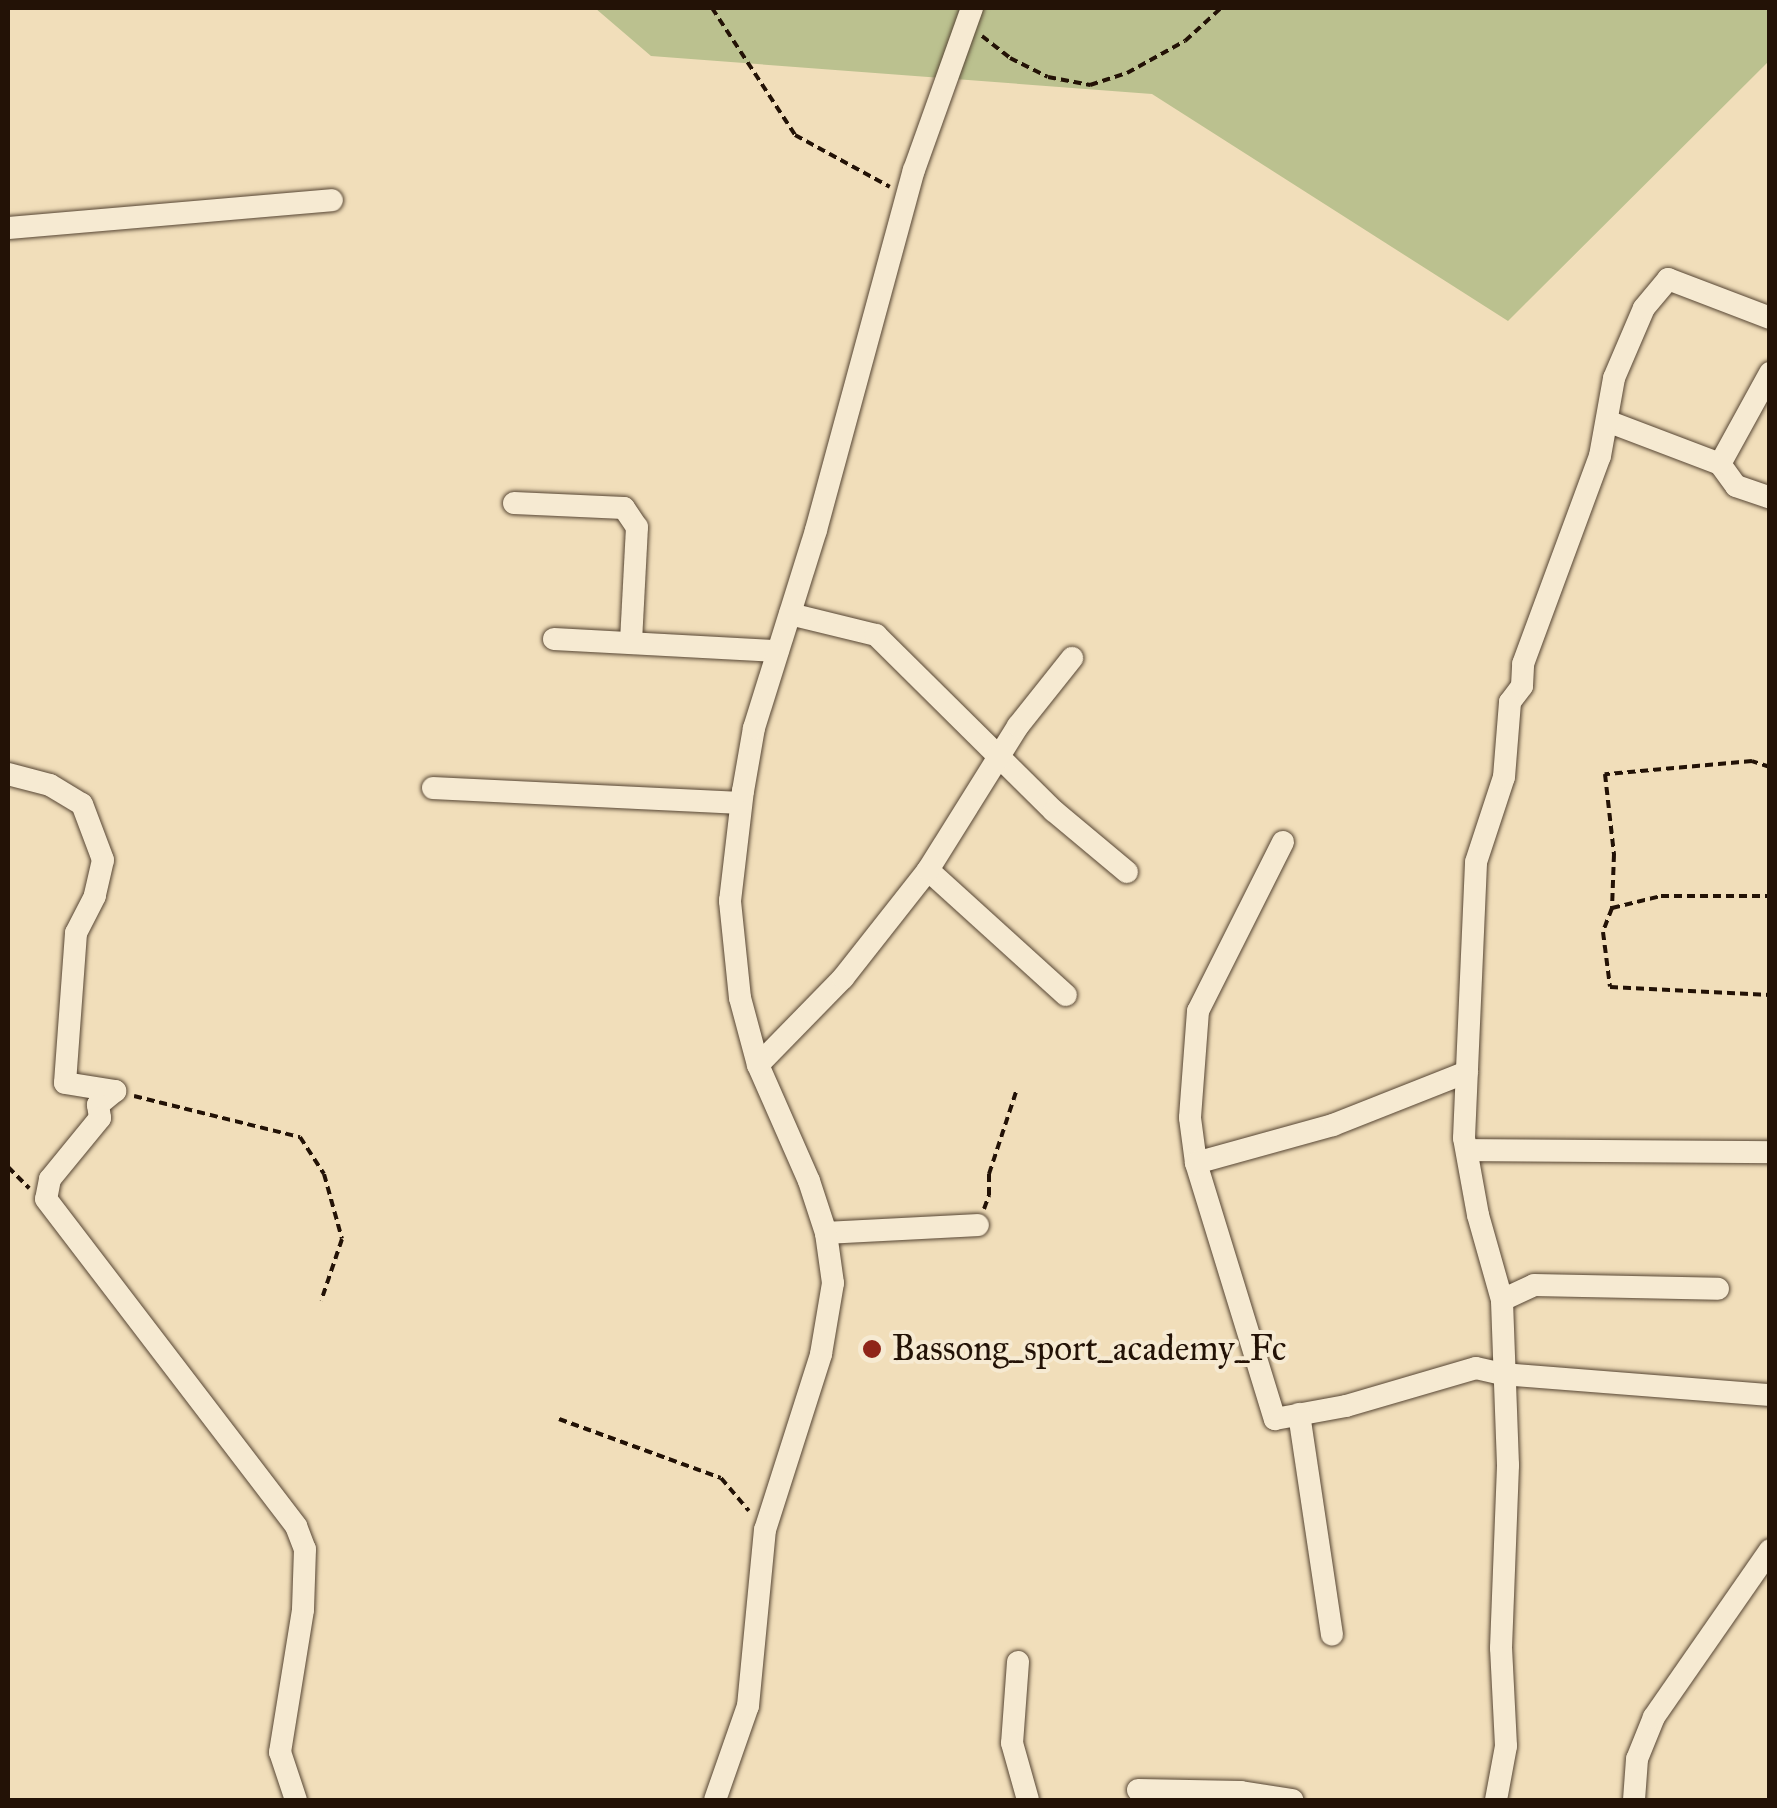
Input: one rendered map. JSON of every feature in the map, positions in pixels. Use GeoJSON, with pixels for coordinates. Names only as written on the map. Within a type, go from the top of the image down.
{"type":"FeatureCollection","features":[{"type":"Feature","properties":{"kind":"street"},"geometry":{"type":"LineString","coordinates":[[716,1800],[748,1706],[764,1530],[821,1354],[833,1284],[826,1234],[809,1181],[758,1065],[740,998],[730,916],[741,803],[754,728],[790,614],[907,197],[969,15]]}},
{"type":"Feature","properties":{"kind":"street"},"geometry":{"type":"LineString","coordinates":[[8,228],[332,200]]}},
{"type":"Feature","properties":{"kind":"street"},"geometry":{"type":"LineString","coordinates":[[1496,1800],[1506,1746],[1501,1648],[1508,1465],[1502,1300],[1466,1150],[1476,862],[1504,777],[1510,702],[1522,686],[1523,664],[1600,456],[1614,378],[1644,308],[1668,279],[1770,318]]}},
{"type":"Feature","properties":{"kind":"street"},"geometry":{"type":"LineString","coordinates":[[1720,464],[1770,373]]}},
{"type":"Feature","properties":{"kind":"street"},"geometry":{"type":"LineString","coordinates":[[1606,421],[1720,464],[1736,486],[1770,498]]}},
{"type":"Feature","properties":{"kind":"street"},"geometry":{"type":"LineString","coordinates":[[514,503],[624,508],[637,527],[631,643]]}},
{"type":"Feature","properties":{"kind":"street"},"geometry":{"type":"LineString","coordinates":[[790,614],[876,635],[1054,811],[1127,872]]}},
{"type":"Feature","properties":{"kind":"street"},"geometry":{"type":"LineString","coordinates":[[554,640],[778,651]]}},
{"type":"Feature","properties":{"kind":"street"},"geometry":{"type":"LineString","coordinates":[[758,1065],[844,978],[928,870],[1000,755],[1072,658]]}},
{"type":"Feature","properties":{"kind":"street"},"geometry":{"type":"LineString","coordinates":[[8,774],[50,785],[82,804],[93,830],[103,860],[95,896],[76,933],[65,1084],[114,1091]]}},
{"type":"Feature","properties":{"kind":"street"},"geometry":{"type":"LineString","coordinates":[[432,788],[741,803]]}},
{"type":"Feature","properties":{"kind":"street"},"geometry":{"type":"LineString","coordinates":[[1283,842],[1198,1011],[1190,1118],[1196,1163],[1275,1419],[1346,1406],[1476,1368],[1502,1374],[1770,1395]]}},
{"type":"Feature","properties":{"kind":"street"},"geometry":{"type":"LineString","coordinates":[[928,870],[1066,995]]}},
{"type":"Feature","properties":{"kind":"street"},"geometry":{"type":"LineString","coordinates":[[1196,1163],[1333,1124],[1467,1072]]}},
{"type":"Feature","properties":{"kind":"street"},"geometry":{"type":"LineString","coordinates":[[114,1091],[98,1104],[100,1118],[50,1179],[46,1199],[296,1526],[304,1549],[302,1610],[280,1752],[296,1800]]}},
{"type":"Feature","properties":{"kind":"street"},"geometry":{"type":"LineString","coordinates":[[1466,1150],[1770,1152]]}},
{"type":"Feature","properties":{"kind":"street"},"geometry":{"type":"LineString","coordinates":[[826,1234],[978,1224]]}},
{"type":"Feature","properties":{"kind":"street"},"geometry":{"type":"LineString","coordinates":[[1502,1300],[1534,1286],[1718,1289]]}},
{"type":"Feature","properties":{"kind":"street"},"geometry":{"type":"LineString","coordinates":[[1299,1414],[1332,1635]]}},
{"type":"Feature","properties":{"kind":"street"},"geometry":{"type":"LineString","coordinates":[[1634,1800],[1637,1759],[1654,1717],[1770,1550]]}},
{"type":"Feature","properties":{"kind":"street"},"geometry":{"type":"LineString","coordinates":[[1018,1662],[1012,1742],[1028,1800]]}},
{"type":"Feature","properties":{"kind":"street"},"geometry":{"type":"LineString","coordinates":[[1138,1790],[1242,1792],[1292,1800]]}},
{"type":"Feature","properties":{"kind":"path"},"geometry":{"type":"LineString","coordinates":[[712,8],[795,135],[907,197]]}},
{"type":"Feature","properties":{"kind":"path"},"geometry":{"type":"LineString","coordinates":[[969,15],[1022,64],[1048,77],[1090,85],[1128,73],[1186,40],[1221,8]]}},
{"type":"Feature","properties":{"kind":"path"},"geometry":{"type":"LineString","coordinates":[[1770,767],[1752,761],[1605,774],[1614,854],[1612,908],[1603,932],[1610,987],[1770,995]]}},
{"type":"Feature","properties":{"kind":"path"},"geometry":{"type":"LineString","coordinates":[[1612,908],[1661,896],[1770,896]]}},
{"type":"Feature","properties":{"kind":"path"},"geometry":{"type":"LineString","coordinates":[[978,1224],[990,1195],[988,1174],[1017,1089]]}},
{"type":"Feature","properties":{"kind":"path"},"geometry":{"type":"LineString","coordinates":[[114,1091],[300,1136],[324,1174],[342,1239],[321,1301]]}},
{"type":"Feature","properties":{"kind":"path"},"geometry":{"type":"LineString","coordinates":[[8,1167],[20,1183],[46,1199]]}},
{"type":"Feature","properties":{"kind":"path"},"geometry":{"type":"LineString","coordinates":[[559,1419],[721,1478],[764,1530]]}},
{"type":"Feature","properties":{"kind":"green space"},"geometry":{"type":"Polygon","coordinates":[[[595,8],[1769,8],[1770,60],[1508,321],[1152,94],[651,56],[595,8]]]}},
{"type":"Feature","properties":{"kind":"place","name":"Bassong_sport_academy_Fc"},"geometry":{"type":"Point","coordinates":[872,1349]}}]}
